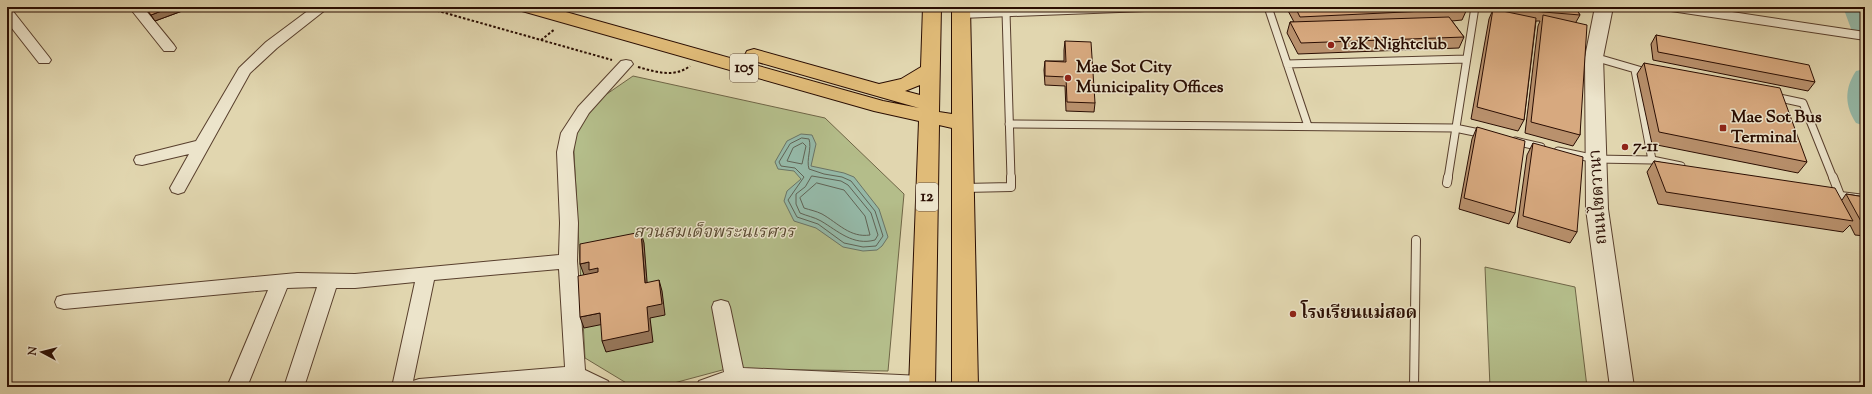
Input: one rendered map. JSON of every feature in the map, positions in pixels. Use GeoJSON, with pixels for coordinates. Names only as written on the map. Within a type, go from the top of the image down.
{"type":"FeatureCollection","features":[{"type":"Feature","properties":{"kind":"main road","name":"105"},"geometry":{"type":"LineString","coordinates":[[528,7],[559,10],[700,55],[962,117]]}},
{"type":"Feature","properties":{"kind":"main road","name":"105"},"geometry":{"type":"LineString","coordinates":[[582,7],[880,98]]}},
{"type":"Feature","properties":{"kind":"main road","name":"12"},"geometry":{"type":"LineString","coordinates":[[922,386],[932,7]]}},
{"type":"Feature","properties":{"kind":"main road","name":"12"},"geometry":{"type":"LineString","coordinates":[[961,10],[965,387]]}},
{"type":"Feature","properties":{"kind":"main road"},"geometry":{"type":"LineString","coordinates":[[928,159],[918,136],[880,98],[894,88],[919,78],[931,69]]}},
{"type":"Feature","properties":{"kind":"street"},"geometry":{"type":"LineString","coordinates":[[136,7],[169,48]]}},
{"type":"Feature","properties":{"kind":"street"},"geometry":{"type":"LineString","coordinates":[[178,188],[244,71],[276,40],[322,7]]}},
{"type":"Feature","properties":{"kind":"street"},"geometry":{"type":"LineString","coordinates":[[961,10],[1006,12],[1145,7]]}},
{"type":"Feature","properties":{"kind":"street","name":"ถนนไชดวานา"},"geometry":{"type":"LineString","coordinates":[[1604,7],[1594,57],[1597,209],[1622,387]]}},
{"type":"Feature","properties":{"kind":"street"},"geometry":{"type":"LineString","coordinates":[[1671,7],[1865,36]]}},
{"type":"Feature","properties":{"kind":"street"},"geometry":{"type":"LineString","coordinates":[[7,13],[44,60]]}},
{"type":"Feature","properties":{"kind":"street"},"geometry":{"type":"LineString","coordinates":[[574,381],[568,261],[569,223],[565,152],[569,133],[583,110],[626,64]]}},
{"type":"Feature","properties":{"kind":"street"},"geometry":{"type":"LineString","coordinates":[[142,160],[202,145]]}},
{"type":"Feature","properties":{"kind":"street"},"geometry":{"type":"LineString","coordinates":[[1833,196],[1865,201]]}},
{"type":"Feature","properties":{"kind":"street"},"geometry":{"type":"LineString","coordinates":[[64,302],[280,282],[329,280],[355,281],[568,261]]}},
{"type":"Feature","properties":{"kind":"street"},"geometry":{"type":"LineString","coordinates":[[402,387],[426,274]]}},
{"type":"Feature","properties":{"kind":"street"},"geometry":{"type":"LineString","coordinates":[[294,387],[329,280]]}},
{"type":"Feature","properties":{"kind":"street"},"geometry":{"type":"LineString","coordinates":[[237,387],[280,282]]}},
{"type":"Feature","properties":{"kind":"street"},"geometry":{"type":"LineString","coordinates":[[721,307],[734,381]]}},
{"type":"Feature","properties":{"kind":"street"},"geometry":{"type":"LineString","coordinates":[[419,387],[574,381],[601,387]]}},
{"type":"Feature","properties":{"kind":"street"},"geometry":{"type":"LineString","coordinates":[[706,387],[734,381],[922,386]]}},
{"type":"Feature","properties":{"kind":"lane"},"geometry":{"type":"LineString","coordinates":[[1268,7],[1308,126]]}},
{"type":"Feature","properties":{"kind":"lane"},"geometry":{"type":"LineString","coordinates":[[1447,183],[1474,7]]}},
{"type":"Feature","properties":{"kind":"lane"},"geometry":{"type":"LineString","coordinates":[[963,188],[1011,187],[1006,12]]}},
{"type":"Feature","properties":{"kind":"lane"},"geometry":{"type":"LineString","coordinates":[[1594,57],[1635,70],[1658,74]]}},
{"type":"Feature","properties":{"kind":"lane"},"geometry":{"type":"LineString","coordinates":[[1287,64],[1466,59]]}},
{"type":"Feature","properties":{"kind":"lane"},"geometry":{"type":"LineString","coordinates":[[1635,70],[1652,160]]}},
{"type":"Feature","properties":{"kind":"lane"},"geometry":{"type":"LineString","coordinates":[[1764,95],[1803,103],[1833,196]]}},
{"type":"Feature","properties":{"kind":"lane"},"geometry":{"type":"LineString","coordinates":[[1009,124],[1455,128],[1494,136]]}},
{"type":"Feature","properties":{"kind":"lane"},"geometry":{"type":"LineString","coordinates":[[1510,140],[1596,159],[1652,160],[1690,167]]}},
{"type":"Feature","properties":{"kind":"lane"},"geometry":{"type":"LineString","coordinates":[[1414,387],[1416,240]]}},
{"type":"Feature","properties":{"kind":"path"},"geometry":{"type":"LineString","coordinates":[[424,7],[626,64],[667,74],[678,73],[687,68],[700,55]]}},
{"type":"Feature","properties":{"kind":"green space","name":"สวนสมเด็จพระนเรศวร"},"geometry":{"type":"Polygon","coordinates":[[[633,76],[825,118],[904,194],[888,371],[726,369],[659,387],[633,387],[585,358],[573,134],[601,98],[633,76]]]}},
{"type":"Feature","properties":{"kind":"green space"},"geometry":{"type":"Polygon","coordinates":[[[1485,267],[1575,287],[1587,387],[1490,387],[1485,267]]]}},
{"type":"Feature","properties":{"kind":"water"},"geometry":{"type":"Polygon","coordinates":[[[801,134],[812,135],[816,144],[811,166],[844,173],[854,177],[879,209],[888,237],[882,246],[877,250],[863,251],[843,247],[816,228],[794,221],[784,201],[787,191],[801,179],[794,171],[778,169],[775,162],[787,141],[801,134]]]}},
{"type":"Feature","properties":{"kind":"building"},"geometry":{"type":"Polygon","coordinates":[[[145,7],[172,7],[151,15],[145,7]]]}},
{"type":"Feature","properties":{"kind":"building"},"geometry":{"type":"Polygon","coordinates":[[[1295,7],[1465,7],[1467,9],[1300,17],[1295,7]]]}},
{"type":"Feature","properties":{"kind":"building"},"geometry":{"type":"Polygon","coordinates":[[[1575,7],[1580,15],[1495,8],[1575,7]]]}},
{"type":"Feature","properties":{"kind":"building"},"geometry":{"type":"Polygon","coordinates":[[[1493,9],[1536,18],[1524,120],[1477,107],[1493,9]]]}},
{"type":"Feature","properties":{"kind":"building"},"geometry":{"type":"Polygon","coordinates":[[[1543,15],[1587,25],[1580,135],[1531,122],[1543,15]]]}},
{"type":"Feature","properties":{"kind":"building"},"geometry":{"type":"Polygon","coordinates":[[[1449,17],[1464,37],[1301,43],[1290,22],[1449,17]]]}},
{"type":"Feature","properties":{"kind":"building"},"geometry":{"type":"Polygon","coordinates":[[[1656,35],[1809,65],[1815,82],[1658,52],[1656,35]]]}},
{"type":"Feature","properties":{"kind":"building","name":"Mae Sot City Municipality Offices"},"geometry":{"type":"Polygon","coordinates":[[[1065,41],[1091,42],[1095,103],[1067,102],[1066,77],[1045,76],[1045,61],[1066,62],[1065,41]]]}},
{"type":"Feature","properties":{"kind":"building"},"geometry":{"type":"Polygon","coordinates":[[[1644,63],[1780,88],[1807,162],[1659,132],[1644,63]]]}},
{"type":"Feature","properties":{"kind":"building"},"geometry":{"type":"Polygon","coordinates":[[[1477,127],[1525,141],[1515,213],[1464,198],[1477,127]]]}},
{"type":"Feature","properties":{"kind":"building"},"geometry":{"type":"Polygon","coordinates":[[[1533,143],[1583,157],[1577,232],[1523,216],[1533,143]]]}},
{"type":"Feature","properties":{"kind":"building"},"geometry":{"type":"Polygon","coordinates":[[[1654,161],[1835,188],[1853,221],[1666,192],[1654,161]]]}},
{"type":"Feature","properties":{"kind":"building"},"geometry":{"type":"Polygon","coordinates":[[[1846,194],[1865,197],[1865,226],[1863,225],[1846,194]]]}},
{"type":"Feature","properties":{"kind":"building"},"geometry":{"type":"Polygon","coordinates":[[[641,232],[645,283],[659,280],[662,304],[647,307],[649,331],[602,341],[600,313],[580,317],[578,276],[598,272],[598,268],[589,270],[589,262],[580,264],[580,244],[641,232]]]}},
{"type":"Feature","properties":{"kind":"waterway"},"geometry":{"type":"LineString","coordinates":[[1855,7],[1865,34]]}},
{"type":"Feature","properties":{"kind":"waterway"},"geometry":{"type":"LineString","coordinates":[[1865,77],[1859,100],[1865,117]]}},
{"type":"Feature","properties":{"kind":"place","name":"Y2K Nightclub"},"geometry":{"type":"Point","coordinates":[1331,45]}},
{"type":"Feature","properties":{"kind":"place","name":"Mae Sot City Municipality Offices"},"geometry":{"type":"Point","coordinates":[1068,78]}},
{"type":"Feature","properties":{"kind":"place","name":"Mae Sot Bus Terminal"},"geometry":{"type":"Point","coordinates":[1723,128]}},
{"type":"Feature","properties":{"kind":"place","name":"7-11"},"geometry":{"type":"Point","coordinates":[1625,147]}},
{"type":"Feature","properties":{"kind":"place","name":"โรงเรียนแม่สอด"},"geometry":{"type":"Point","coordinates":[1293,314]}}]}
